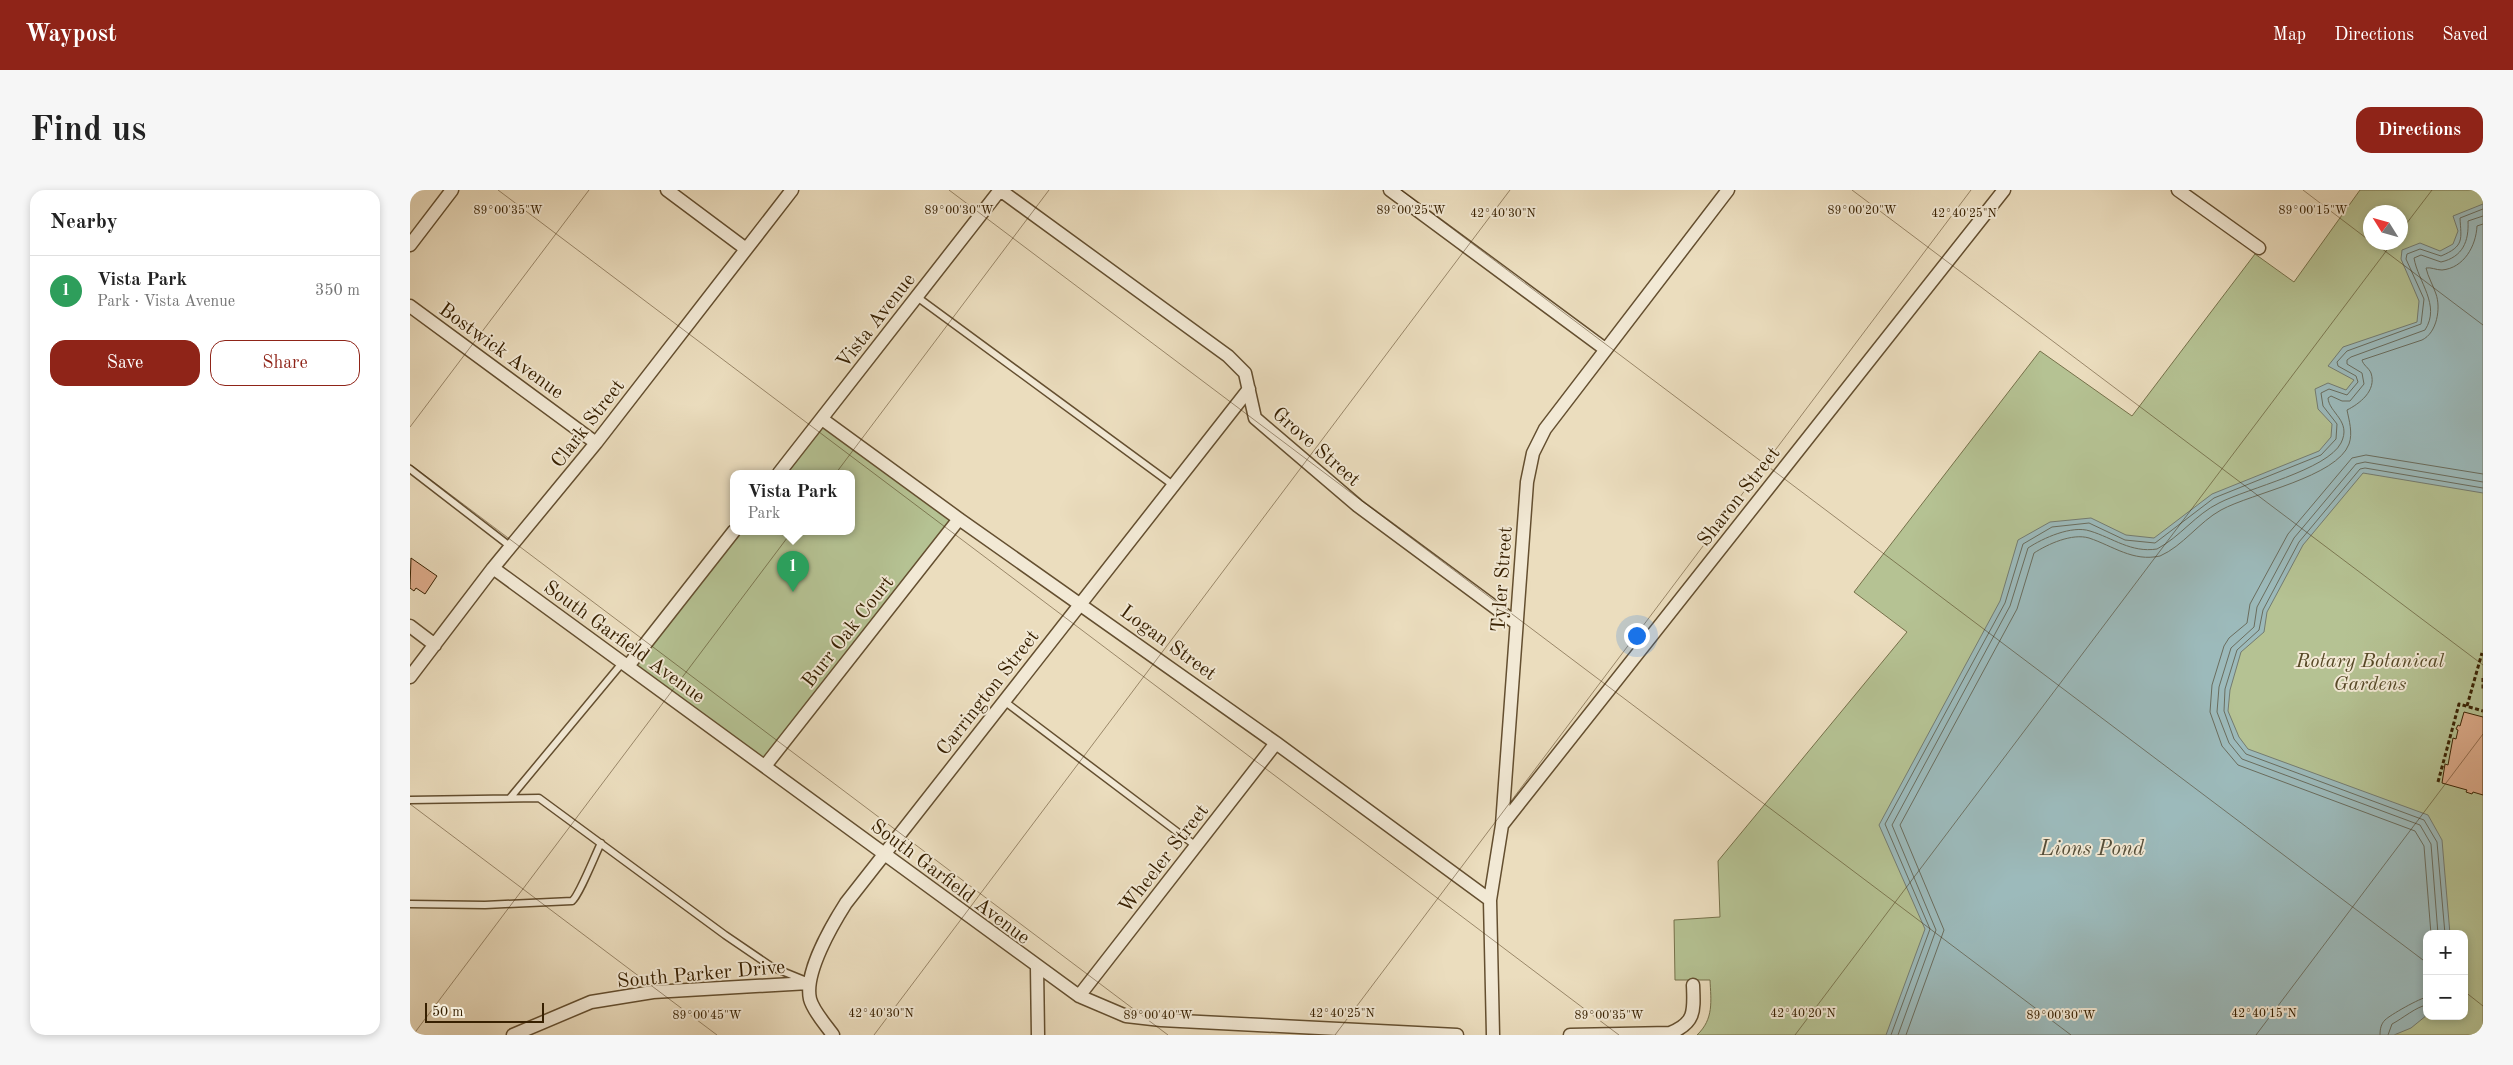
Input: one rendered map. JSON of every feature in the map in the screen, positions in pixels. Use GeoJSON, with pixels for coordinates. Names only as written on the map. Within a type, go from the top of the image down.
{"type":"FeatureCollection","features":[{"type":"Feature","properties":{"kind":"street"},"geometry":{"type":"LineString","coordinates":[[410,245],[452,190]]}},
{"type":"Feature","properties":{"kind":"street"},"geometry":{"type":"LineString","coordinates":[[667,190],[746,249]]}},
{"type":"Feature","properties":{"kind":"street","name":"Clark Street"},"geometry":{"type":"LineString","coordinates":[[410,677],[493,568],[596,443],[792,190]]}},
{"type":"Feature","properties":{"kind":"street","name":"Vista Avenue"},"geometry":{"type":"LineString","coordinates":[[782,470],[1000,190]]}},
{"type":"Feature","properties":{"kind":"street","name":"Grove Street"},"geometry":{"type":"LineString","coordinates":[[1000,190],[1228,356],[1245,373],[1256,418],[1358,506],[1516,623]]}},
{"type":"Feature","properties":{"kind":"street"},"geometry":{"type":"LineString","coordinates":[[1390,190],[1605,349]]}},
{"type":"Feature","properties":{"kind":"street","name":"Tyler Street"},"geometry":{"type":"LineString","coordinates":[[1493,1035],[1490,900],[1502,825],[1527,482],[1533,453],[1546,429],[1605,349],[1728,190]]}},
{"type":"Feature","properties":{"kind":"street","name":"Sharon Street"},"geometry":{"type":"LineString","coordinates":[[1502,825],[2004,190]]}},
{"type":"Feature","properties":{"kind":"street"},"geometry":{"type":"LineString","coordinates":[[2178,190],[2258,248]]}},
{"type":"Feature","properties":{"kind":"street","name":"Bostwick Avenue"},"geometry":{"type":"LineString","coordinates":[[410,306],[596,443]]}},
{"type":"Feature","properties":{"kind":"street","name":"Carrington Street"},"geometry":{"type":"LineString","coordinates":[[809,983],[830,928],[846,903],[1249,389]]}},
{"type":"Feature","properties":{"kind":"street","name":"Logan Street"},"geometry":{"type":"LineString","coordinates":[[822,419],[959,519],[1081,603],[1276,743],[1490,900]]}},
{"type":"Feature","properties":{"kind":"street","name":"Burr Oak Court"},"geometry":{"type":"LineString","coordinates":[[765,766],[959,519]]}},
{"type":"Feature","properties":{"kind":"street"},"geometry":{"type":"LineString","coordinates":[[626,664],[731,535]]}},
{"type":"Feature","properties":{"kind":"street","name":"South Garfield Avenue"},"geometry":{"type":"LineString","coordinates":[[493,568],[1079,996],[1126,1016],[1161,1020],[1457,1035]]}},
{"type":"Feature","properties":{"kind":"street"},"geometry":{"type":"LineString","coordinates":[[410,626],[435,645]]}},
{"type":"Feature","properties":{"kind":"street","name":"Wheeler Street"},"geometry":{"type":"LineString","coordinates":[[1079,996],[1276,743]]}},
{"type":"Feature","properties":{"kind":"street"},"geometry":{"type":"LineString","coordinates":[[1037,967],[1038,1035]]}},
{"type":"Feature","properties":{"kind":"street"},"geometry":{"type":"LineString","coordinates":[[809,983],[810,1000],[833,1035]]}},
{"type":"Feature","properties":{"kind":"street","name":"South Parker Drive"},"geometry":{"type":"LineString","coordinates":[[513,1035],[538,1026],[563,1012],[591,1002],[653,992],[809,983]]}},
{"type":"Feature","properties":{"kind":"street"},"geometry":{"type":"LineString","coordinates":[[1570,1035],[1670,1033],[1684,1027],[1691,1019],[1694,1004],[1693,985]]}},
{"type":"Feature","properties":{"kind":"lane"},"geometry":{"type":"LineString","coordinates":[[917,297],[1173,485]]}},
{"type":"Feature","properties":{"kind":"lane"},"geometry":{"type":"LineString","coordinates":[[410,469],[511,547]]}},
{"type":"Feature","properties":{"kind":"lane"},"geometry":{"type":"LineString","coordinates":[[510,798],[626,664]]}},
{"type":"Feature","properties":{"kind":"lane"},"geometry":{"type":"LineString","coordinates":[[1004,701],[1196,846]]}},
{"type":"Feature","properties":{"kind":"lane"},"geometry":{"type":"LineString","coordinates":[[410,800],[538,798],[772,967],[809,983]]}},
{"type":"Feature","properties":{"kind":"lane"},"geometry":{"type":"LineString","coordinates":[[410,904],[485,905],[572,901],[578,896],[586,872],[600,843]]}},
{"type":"Feature","properties":{"kind":"path"},"geometry":{"type":"LineString","coordinates":[[2467,706],[2482,653]]}},
{"type":"Feature","properties":{"kind":"path"},"geometry":{"type":"LineString","coordinates":[[2475,678],[2483,679],[2483,689]]}},
{"type":"Feature","properties":{"kind":"path"},"geometry":{"type":"LineString","coordinates":[[2438,782],[2459,704],[2483,711]]}},
{"type":"Feature","properties":{"kind":"green space"},"geometry":{"type":"Polygon","coordinates":[[[2360,190],[2483,190],[2483,1035],[1697,1035],[1709,1016],[1711,1002],[1710,980],[1675,980],[1674,920],[1720,917],[1718,861],[1907,632],[1854,592],[2040,351],[2132,416],[2255,254],[2294,282],[2360,190]]]}},
{"type":"Feature","properties":{"kind":"green space"},"geometry":{"type":"Polygon","coordinates":[[[822,419],[959,519],[765,766],[628,666],[731,535],[855,535],[855,470],[781,470],[822,419]]]}},
{"type":"Feature","properties":{"kind":"water","name":"Lions Pond"},"geometry":{"type":"Polygon","coordinates":[[[2483,204],[2483,493],[2363,473],[2303,545],[2267,612],[2264,632],[2241,652],[2230,690],[2228,711],[2239,737],[2248,749],[2428,815],[2442,840],[2450,930],[2423,930],[2423,1018],[2411,1028],[2394,1035],[1886,1035],[1925,929],[1879,825],[2000,601],[2018,540],[2050,522],[2091,518],[2126,535],[2154,538],[2212,494],[2319,451],[2331,437],[2332,424],[2318,409],[2315,389],[2328,383],[2346,390],[2354,380],[2328,366],[2343,347],[2417,322],[2419,301],[2401,259],[2402,250],[2408,250],[2408,248],[2420,243],[2440,251],[2453,244],[2458,231],[2453,216],[2483,204]]]}},
{"type":"Feature","properties":{"kind":"building"},"geometry":{"type":"Polygon","coordinates":[[[411,558],[437,576],[425,594],[416,588],[414,591],[410,588],[411,558]]]}},
{"type":"Feature","properties":{"kind":"building","name":"Rotary Botanical Gardens"},"geometry":{"type":"Polygon","coordinates":[[[2464,712],[2483,717],[2483,795],[2473,792],[2472,794],[2466,792],[2467,790],[2442,783],[2445,764],[2448,765],[2453,738],[2456,739],[2458,730],[2456,729],[2458,725],[2460,726],[2464,712]]]}},
{"type":"Feature","properties":{"kind":"place","name":"Vista Park"},"geometry":{"type":"Point","coordinates":[793,592]}}]}
